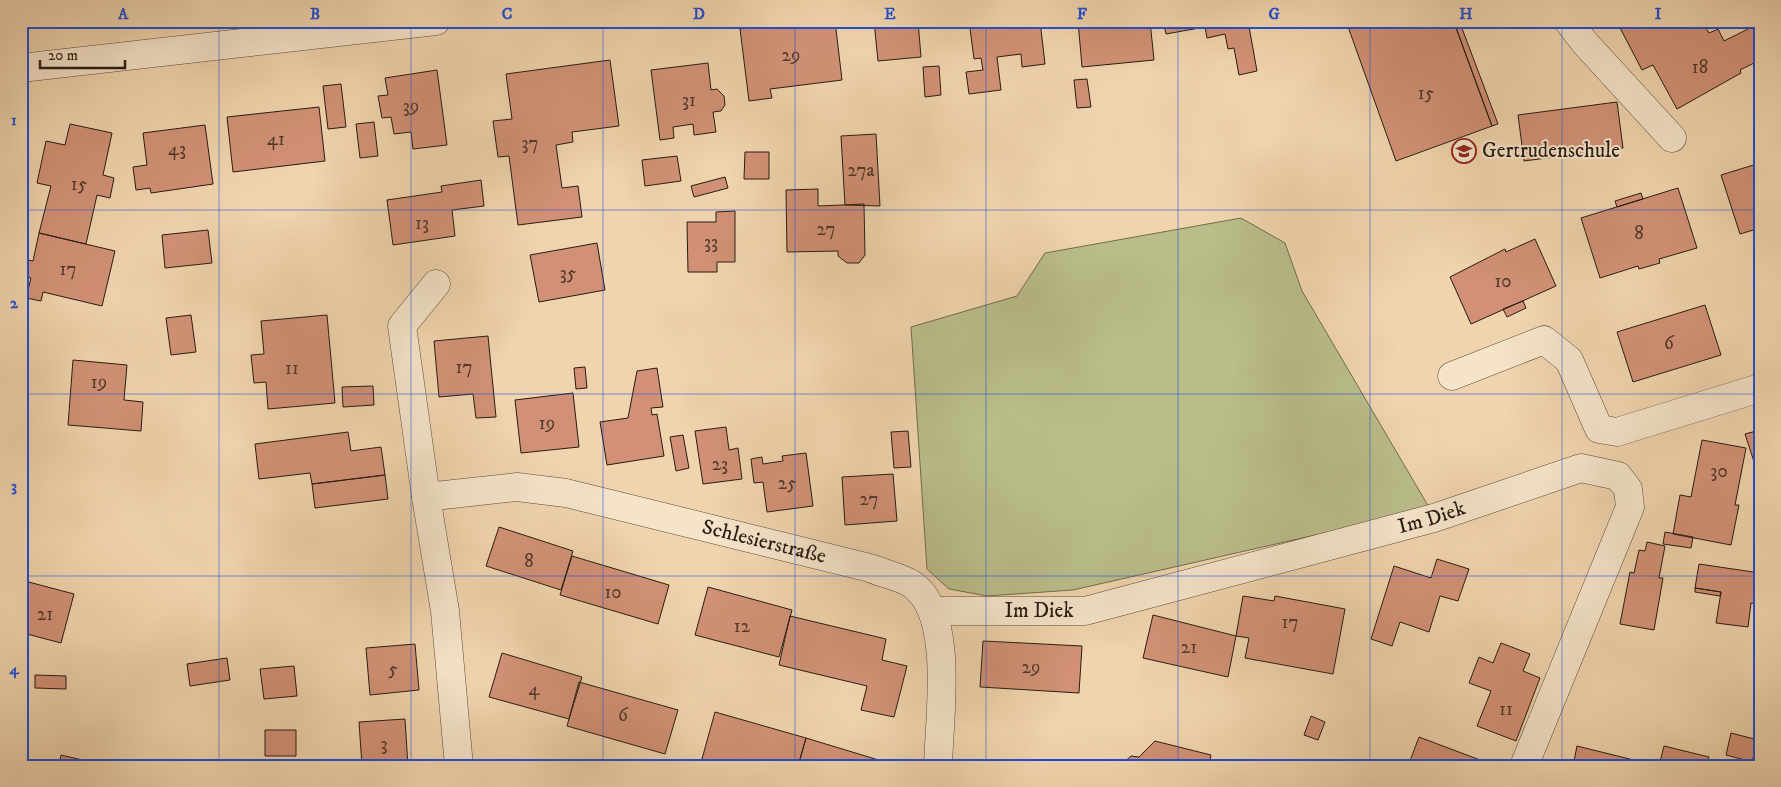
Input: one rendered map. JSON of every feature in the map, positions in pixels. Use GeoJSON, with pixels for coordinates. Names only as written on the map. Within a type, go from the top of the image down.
{"type":"FeatureCollection","features":[{"type":"Feature","properties":{"kind":"street"},"geometry":{"type":"LineString","coordinates":[[21,68],[436,21]]}},
{"type":"Feature","properties":{"kind":"street"},"geometry":{"type":"LineString","coordinates":[[1568,21],[1585,43],[1672,138]]}},
{"type":"Feature","properties":{"kind":"street"},"geometry":{"type":"LineString","coordinates":[[436,284],[402,326],[426,498],[445,611],[459,766]]}},
{"type":"Feature","properties":{"kind":"street"},"geometry":{"type":"LineString","coordinates":[[1452,376],[1544,340],[1569,360],[1608,431],[1618,476],[1628,489],[1630,508],[1524,766]]}},
{"type":"Feature","properties":{"kind":"street"},"geometry":{"type":"LineString","coordinates":[[1608,431],[1760,388]]}},
{"type":"Feature","properties":{"kind":"street","name":"Im Diek"},"geometry":{"type":"LineString","coordinates":[[934,611],[1085,611],[1434,518],[1581,468],[1618,476]]}},
{"type":"Feature","properties":{"kind":"street","name":"Schlesierstraße"},"geometry":{"type":"LineString","coordinates":[[426,498],[517,486],[566,493],[870,568],[913,585],[934,611],[942,650],[938,766]]}},
{"type":"Feature","properties":{"kind":"green space"},"geometry":{"type":"Polygon","coordinates":[[[1241,218],[1285,243],[1302,291],[1430,509],[1073,590],[987,596],[949,589],[927,569],[911,327],[1017,296],[1045,253],[1241,218]]]}},
{"type":"Feature","properties":{"kind":"building"},"geometry":{"type":"Polygon","coordinates":[[[805,21],[835,21],[842,80],[770,89],[772,98],[749,101],[740,29],[805,21]]]}},
{"type":"Feature","properties":{"kind":"building"},"geometry":{"type":"Polygon","coordinates":[[[874,21],[918,21],[921,57],[878,61],[874,21]]]}},
{"type":"Feature","properties":{"kind":"building"},"geometry":{"type":"Polygon","coordinates":[[[969,21],[1040,21],[1045,64],[1022,67],[1021,54],[997,57],[1001,90],[969,94],[966,72],[983,70],[981,58],[974,59],[969,21]]]}},
{"type":"Feature","properties":{"kind":"building"},"geometry":{"type":"Polygon","coordinates":[[[1078,21],[1150,21],[1154,60],[1082,67],[1078,21]]]}},
{"type":"Feature","properties":{"kind":"building"},"geometry":{"type":"Polygon","coordinates":[[[1163,21],[1248,21],[1257,71],[1239,75],[1234,48],[1228,49],[1225,34],[1207,38],[1205,27],[1166,34],[1163,21]]]}},
{"type":"Feature","properties":{"kind":"building","name":"Gertrudenschule"},"geometry":{"type":"Polygon","coordinates":[[[1346,21],[1439,21],[1443,29],[1455,25],[1492,126],[1396,161],[1346,21]]]}},
{"type":"Feature","properties":{"kind":"building"},"geometry":{"type":"Polygon","coordinates":[[[1622,21],[1702,21],[1709,33],[1718,29],[1724,41],[1748,29],[1745,22],[1760,21],[1760,60],[1740,70],[1741,73],[1677,109],[1653,65],[1642,70],[1618,24],[1622,21]]]}},
{"type":"Feature","properties":{"kind":"building"},"geometry":{"type":"Polygon","coordinates":[[[1460,23],[1498,124],[1492,126],[1455,25],[1460,23]]]}},
{"type":"Feature","properties":{"kind":"building"},"geometry":{"type":"Polygon","coordinates":[[[610,60],[619,126],[572,132],[573,142],[556,145],[562,188],[578,186],[582,217],[518,225],[509,156],[498,157],[493,121],[512,119],[506,74],[610,60]]]}},
{"type":"Feature","properties":{"kind":"building"},"geometry":{"type":"Polygon","coordinates":[[[708,63],[711,90],[717,89],[724,96],[725,105],[721,111],[713,112],[716,132],[694,135],[693,124],[673,127],[674,138],[660,140],[651,70],[708,63]]]}},
{"type":"Feature","properties":{"kind":"building"},"geometry":{"type":"Polygon","coordinates":[[[939,66],[941,95],[925,97],[923,67],[939,66]]]}},
{"type":"Feature","properties":{"kind":"building"},"geometry":{"type":"Polygon","coordinates":[[[437,70],[447,145],[413,149],[411,132],[394,134],[391,117],[382,118],[378,96],[388,95],[385,78],[437,70]]]}},
{"type":"Feature","properties":{"kind":"building"},"geometry":{"type":"Polygon","coordinates":[[[1087,79],[1091,107],[1077,108],[1074,80],[1087,79]]]}},
{"type":"Feature","properties":{"kind":"building"},"geometry":{"type":"Polygon","coordinates":[[[341,84],[346,127],[328,129],[323,86],[341,84]]]}},
{"type":"Feature","properties":{"kind":"building"},"geometry":{"type":"Polygon","coordinates":[[[1617,102],[1623,148],[1524,161],[1518,115],[1617,102]]]}},
{"type":"Feature","properties":{"kind":"building"},"geometry":{"type":"Polygon","coordinates":[[[319,107],[325,161],[233,172],[227,117],[319,107]]]}},
{"type":"Feature","properties":{"kind":"building"},"geometry":{"type":"Polygon","coordinates":[[[374,122],[378,156],[360,158],[356,124],[374,122]]]}},
{"type":"Feature","properties":{"kind":"building"},"geometry":{"type":"Polygon","coordinates":[[[70,124],[112,133],[103,175],[114,178],[110,198],[97,195],[86,244],[39,233],[51,186],[37,183],[46,141],[65,145],[70,124]]]}},
{"type":"Feature","properties":{"kind":"building"},"geometry":{"type":"Polygon","coordinates":[[[205,125],[213,184],[151,193],[150,188],[136,190],[133,167],[147,165],[143,133],[205,125]]]}},
{"type":"Feature","properties":{"kind":"building"},"geometry":{"type":"Polygon","coordinates":[[[876,134],[880,206],[845,205],[841,136],[876,134]]]}},
{"type":"Feature","properties":{"kind":"building"},"geometry":{"type":"Polygon","coordinates":[[[745,152],[769,152],[769,179],[744,179],[745,152]]]}},
{"type":"Feature","properties":{"kind":"building"},"geometry":{"type":"Polygon","coordinates":[[[677,156],[681,181],[645,186],[642,160],[677,156]]]}},
{"type":"Feature","properties":{"kind":"building"},"geometry":{"type":"Polygon","coordinates":[[[1760,163],[1760,228],[1740,234],[1721,175],[1760,163]]]}},
{"type":"Feature","properties":{"kind":"building"},"geometry":{"type":"Polygon","coordinates":[[[725,177],[728,188],[694,197],[691,186],[725,177]]]}},
{"type":"Feature","properties":{"kind":"building"},"geometry":{"type":"Polygon","coordinates":[[[481,180],[484,206],[452,210],[455,236],[393,245],[387,200],[442,192],[441,186],[481,180]]]}},
{"type":"Feature","properties":{"kind":"building"},"geometry":{"type":"Polygon","coordinates":[[[1678,188],[1697,248],[1659,259],[1660,263],[1639,269],[1638,266],[1600,278],[1581,218],[1678,188]]]}},
{"type":"Feature","properties":{"kind":"building"},"geometry":{"type":"Polygon","coordinates":[[[818,189],[818,206],[864,204],[865,255],[859,263],[847,263],[838,256],[838,251],[787,252],[786,190],[818,189]]]}},
{"type":"Feature","properties":{"kind":"building"},"geometry":{"type":"Polygon","coordinates":[[[1641,193],[1643,199],[1617,207],[1615,201],[1641,193]]]}},
{"type":"Feature","properties":{"kind":"building"},"geometry":{"type":"Polygon","coordinates":[[[735,211],[735,262],[717,262],[717,272],[688,272],[687,222],[716,222],[716,212],[735,211]]]}},
{"type":"Feature","properties":{"kind":"building"},"geometry":{"type":"Polygon","coordinates":[[[208,230],[212,263],[165,268],[162,235],[208,230]]]}},
{"type":"Feature","properties":{"kind":"building"},"geometry":{"type":"Polygon","coordinates":[[[39,233],[115,251],[102,306],[43,292],[41,301],[26,298],[31,278],[24,276],[28,260],[33,261],[39,233]]]}},
{"type":"Feature","properties":{"kind":"building"},"geometry":{"type":"Polygon","coordinates":[[[1535,239],[1556,286],[1471,324],[1450,277],[1505,249],[1506,252],[1535,239]]]}},
{"type":"Feature","properties":{"kind":"building"},"geometry":{"type":"Polygon","coordinates":[[[597,243],[605,290],[539,302],[530,255],[597,243]]]}},
{"type":"Feature","properties":{"kind":"building"},"geometry":{"type":"Polygon","coordinates":[[[1523,301],[1526,308],[1507,317],[1503,309],[1523,301]]]}},
{"type":"Feature","properties":{"kind":"building"},"geometry":{"type":"Polygon","coordinates":[[[1705,305],[1721,355],[1633,382],[1617,332],[1705,305]]]}},
{"type":"Feature","properties":{"kind":"building"},"geometry":{"type":"Polygon","coordinates":[[[191,315],[196,352],[171,355],[166,318],[191,315]]]}},
{"type":"Feature","properties":{"kind":"building"},"geometry":{"type":"Polygon","coordinates":[[[327,315],[335,403],[268,409],[266,382],[254,383],[251,355],[264,354],[261,321],[327,315]]]}},
{"type":"Feature","properties":{"kind":"building"},"geometry":{"type":"Polygon","coordinates":[[[488,336],[496,417],[476,418],[473,394],[439,397],[434,341],[488,336]]]}},
{"type":"Feature","properties":{"kind":"building"},"geometry":{"type":"Polygon","coordinates":[[[73,360],[127,365],[124,400],[143,402],[141,431],[68,425],[73,360]]]}},
{"type":"Feature","properties":{"kind":"building"},"geometry":{"type":"Polygon","coordinates":[[[585,367],[587,388],[576,389],[574,368],[585,367]]]}},
{"type":"Feature","properties":{"kind":"building"},"geometry":{"type":"Polygon","coordinates":[[[657,368],[663,407],[651,408],[652,415],[657,414],[664,456],[607,465],[600,422],[628,418],[637,371],[657,368]]]}},
{"type":"Feature","properties":{"kind":"building"},"geometry":{"type":"Polygon","coordinates":[[[373,386],[374,405],[343,407],[342,387],[373,386]]]}},
{"type":"Feature","properties":{"kind":"building"},"geometry":{"type":"Polygon","coordinates":[[[573,393],[579,447],[521,453],[515,400],[573,393]]]}},
{"type":"Feature","properties":{"kind":"building"},"geometry":{"type":"Polygon","coordinates":[[[726,427],[729,450],[738,448],[742,479],[703,484],[695,431],[726,427]]]}},
{"type":"Feature","properties":{"kind":"building"},"geometry":{"type":"Polygon","coordinates":[[[1760,430],[1760,464],[1755,465],[1745,434],[1760,430]]]}},
{"type":"Feature","properties":{"kind":"building"},"geometry":{"type":"Polygon","coordinates":[[[908,431],[911,467],[894,468],[891,432],[908,431]]]}},
{"type":"Feature","properties":{"kind":"building"},"geometry":{"type":"Polygon","coordinates":[[[348,432],[351,451],[381,447],[385,475],[312,484],[310,473],[259,479],[255,444],[348,432]]]}},
{"type":"Feature","properties":{"kind":"building"},"geometry":{"type":"Polygon","coordinates":[[[683,435],[689,468],[676,471],[670,437],[683,435]]]}},
{"type":"Feature","properties":{"kind":"building"},"geometry":{"type":"Polygon","coordinates":[[[1702,440],[1746,448],[1735,505],[1739,505],[1731,545],[1673,534],[1680,495],[1691,497],[1702,440]]]}},
{"type":"Feature","properties":{"kind":"building"},"geometry":{"type":"Polygon","coordinates":[[[806,453],[813,506],[767,512],[763,482],[754,483],[751,459],[762,457],[763,464],[783,461],[782,456],[806,453]]]}},
{"type":"Feature","properties":{"kind":"building"},"geometry":{"type":"Polygon","coordinates":[[[893,474],[897,521],[845,525],[842,477],[893,474]]]}},
{"type":"Feature","properties":{"kind":"building"},"geometry":{"type":"Polygon","coordinates":[[[385,475],[388,499],[315,508],[312,484],[385,475]]]}},
{"type":"Feature","properties":{"kind":"building"},"geometry":{"type":"Polygon","coordinates":[[[499,527],[573,551],[561,590],[486,566],[499,527]]]}},
{"type":"Feature","properties":{"kind":"building"},"geometry":{"type":"Polygon","coordinates":[[[1665,532],[1693,537],[1691,548],[1663,544],[1665,532]]]}},
{"type":"Feature","properties":{"kind":"building"},"geometry":{"type":"Polygon","coordinates":[[[1647,542],[1665,546],[1659,578],[1663,578],[1654,630],[1620,624],[1630,572],[1634,573],[1639,550],[1645,551],[1647,542]]]}},
{"type":"Feature","properties":{"kind":"building"},"geometry":{"type":"Polygon","coordinates":[[[572,556],[669,585],[658,624],[560,595],[572,556]]]}},
{"type":"Feature","properties":{"kind":"building"},"geometry":{"type":"Polygon","coordinates":[[[1437,559],[1469,569],[1458,601],[1440,596],[1429,632],[1400,622],[1392,646],[1371,639],[1394,566],[1431,578],[1437,559]]]}},
{"type":"Feature","properties":{"kind":"building"},"geometry":{"type":"Polygon","coordinates":[[[1699,564],[1760,573],[1760,604],[1751,603],[1748,627],[1716,623],[1721,592],[1695,588],[1699,564]]]}},
{"type":"Feature","properties":{"kind":"building"},"geometry":{"type":"Polygon","coordinates":[[[21,580],[74,594],[61,643],[27,634],[21,652],[21,580]]]}},
{"type":"Feature","properties":{"kind":"building"},"geometry":{"type":"Polygon","coordinates":[[[708,587],[792,610],[779,657],[695,635],[708,587]]]}},
{"type":"Feature","properties":{"kind":"building"},"geometry":{"type":"Polygon","coordinates":[[[1695,588],[1721,592],[1720,596],[1695,592],[1695,588]]]}},
{"type":"Feature","properties":{"kind":"building"},"geometry":{"type":"Polygon","coordinates":[[[1243,596],[1274,601],[1275,596],[1345,609],[1333,674],[1245,658],[1249,638],[1236,636],[1243,596]]]}},
{"type":"Feature","properties":{"kind":"building"},"geometry":{"type":"Polygon","coordinates":[[[1153,615],[1236,636],[1228,677],[1143,658],[1153,615]]]}},
{"type":"Feature","properties":{"kind":"building"},"geometry":{"type":"Polygon","coordinates":[[[790,616],[886,639],[882,660],[907,666],[894,717],[861,710],[867,686],[779,665],[790,616]]]}},
{"type":"Feature","properties":{"kind":"building"},"geometry":{"type":"Polygon","coordinates":[[[983,641],[1082,646],[1079,693],[980,687],[983,641]]]}},
{"type":"Feature","properties":{"kind":"building"},"geometry":{"type":"Polygon","coordinates":[[[1501,643],[1530,654],[1523,671],[1540,678],[1516,741],[1477,726],[1491,691],[1469,683],[1479,657],[1493,663],[1501,643]]]}},
{"type":"Feature","properties":{"kind":"building"},"geometry":{"type":"Polygon","coordinates":[[[415,644],[419,690],[370,695],[366,648],[415,644]]]}},
{"type":"Feature","properties":{"kind":"building"},"geometry":{"type":"Polygon","coordinates":[[[502,653],[582,677],[569,719],[489,697],[502,653]]]}},
{"type":"Feature","properties":{"kind":"building"},"geometry":{"type":"Polygon","coordinates":[[[227,658],[230,680],[190,686],[187,664],[227,658]]]}},
{"type":"Feature","properties":{"kind":"building"},"geometry":{"type":"Polygon","coordinates":[[[294,666],[297,696],[264,699],[260,669],[294,666]]]}},
{"type":"Feature","properties":{"kind":"building"},"geometry":{"type":"Polygon","coordinates":[[[35,675],[66,676],[66,689],[35,688],[35,675]]]}},
{"type":"Feature","properties":{"kind":"building"},"geometry":{"type":"Polygon","coordinates":[[[579,682],[678,710],[665,754],[567,726],[579,682]]]}},
{"type":"Feature","properties":{"kind":"building"},"geometry":{"type":"Polygon","coordinates":[[[715,712],[806,738],[798,766],[724,766],[702,759],[715,712]]]}},
{"type":"Feature","properties":{"kind":"building"},"geometry":{"type":"Polygon","coordinates":[[[1311,716],[1325,722],[1318,740],[1304,735],[1311,716]]]}},
{"type":"Feature","properties":{"kind":"building"},"geometry":{"type":"Polygon","coordinates":[[[405,719],[408,766],[362,766],[359,722],[405,719]]]}},
{"type":"Feature","properties":{"kind":"building"},"geometry":{"type":"Polygon","coordinates":[[[265,730],[296,730],[296,756],[265,756],[265,730]]]}},
{"type":"Feature","properties":{"kind":"building"},"geometry":{"type":"Polygon","coordinates":[[[1731,733],[1758,740],[1752,762],[1726,755],[1731,733]]]}},
{"type":"Feature","properties":{"kind":"building"},"geometry":{"type":"Polygon","coordinates":[[[1419,737],[1496,766],[1408,766],[1419,737]]]}},
{"type":"Feature","properties":{"kind":"building"},"geometry":{"type":"Polygon","coordinates":[[[806,738],[895,765],[895,766],[798,766],[806,738]]]}},
{"type":"Feature","properties":{"kind":"building"},"geometry":{"type":"Polygon","coordinates":[[[1758,740],[1760,740],[1760,764],[1752,762],[1758,740]]]}},
{"type":"Feature","properties":{"kind":"building"},"geometry":{"type":"Polygon","coordinates":[[[1155,741],[1211,755],[1209,766],[1120,766],[1131,756],[1139,757],[1155,741]]]}},
{"type":"Feature","properties":{"kind":"building"},"geometry":{"type":"Polygon","coordinates":[[[1577,746],[1658,766],[1573,766],[1577,746]]]}},
{"type":"Feature","properties":{"kind":"building"},"geometry":{"type":"Polygon","coordinates":[[[1664,746],[1709,757],[1706,766],[1659,766],[1664,746]]]}},
{"type":"Feature","properties":{"kind":"building"},"geometry":{"type":"Polygon","coordinates":[[[61,755],[87,761],[86,766],[59,766],[61,755]]]}},
{"type":"Feature","properties":{"kind":"place","name":"Gertrudenschule"},"geometry":{"type":"Point","coordinates":[1464,151]}}]}
